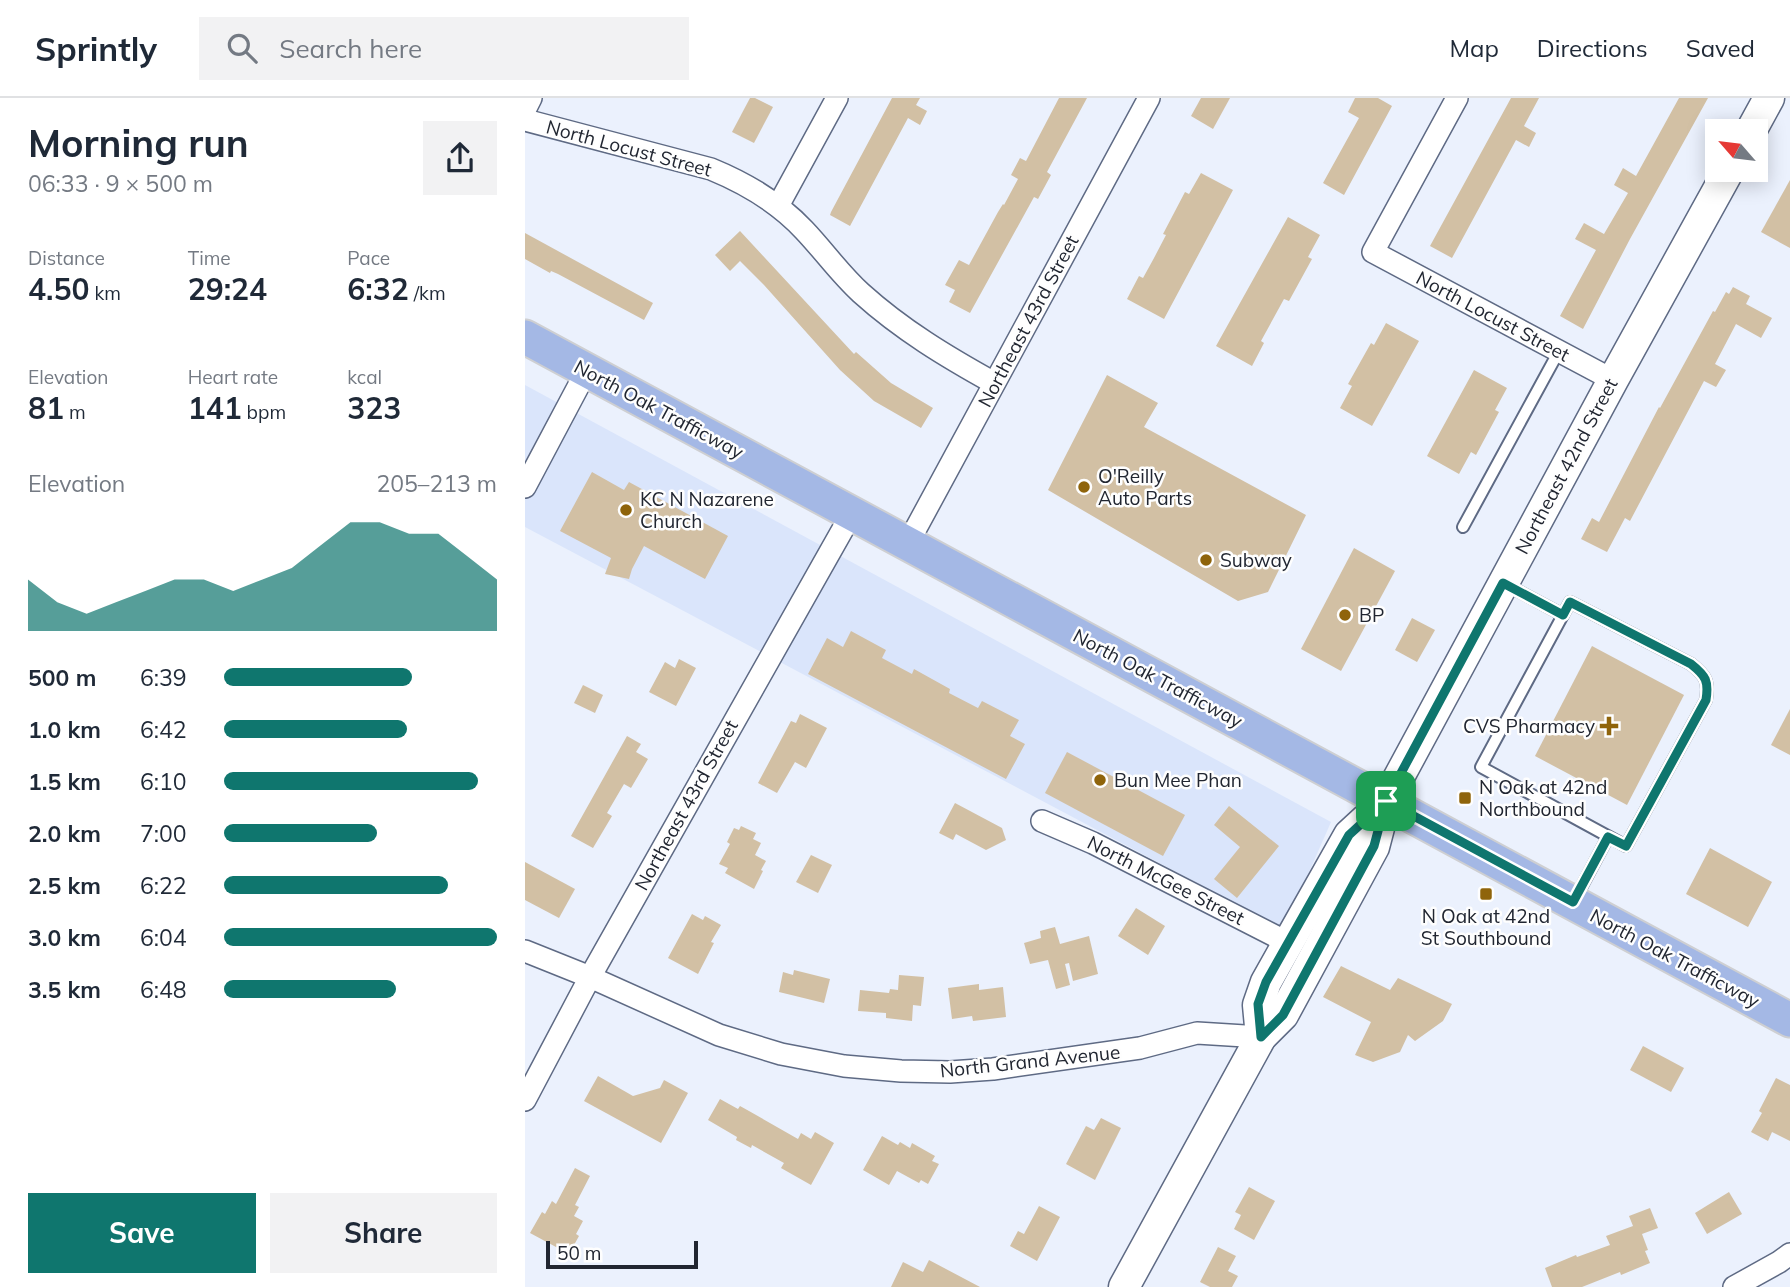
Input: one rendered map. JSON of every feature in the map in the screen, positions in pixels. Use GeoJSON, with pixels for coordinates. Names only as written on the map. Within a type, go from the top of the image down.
{"type":"FeatureCollection","features":[{"type":"Feature","properties":{"kind":"main road"},"geometry":{"type":"LineString","coordinates":[[1758,119],[1769,98]]}},
{"type":"Feature","properties":{"kind":"main road","name":"Northeast 42nd Street"},"geometry":{"type":"LineString","coordinates":[[1386,801],[1613,380],[1723,182]]}},
{"type":"Feature","properties":{"kind":"main road","name":"North Oak Trafficway"},"geometry":{"type":"LineString","coordinates":[[525,337],[1790,1020]]}},
{"type":"Feature","properties":{"kind":"main road"},"geometry":{"type":"LineString","coordinates":[[1261,1037],[1258,1004],[1266,982],[1349,835],[1386,801]]}},
{"type":"Feature","properties":{"kind":"main road"},"geometry":{"type":"LineString","coordinates":[[1124,1287],[1261,1037],[1283,1015],[1368,858],[1374,846],[1386,801]]}},
{"type":"Feature","properties":{"kind":"street"},"geometry":{"type":"LineString","coordinates":[[525,110],[531,98]]}},
{"type":"Feature","properties":{"kind":"street"},"geometry":{"type":"LineString","coordinates":[[778,206],[837,98]]}},
{"type":"Feature","properties":{"kind":"street","name":"Northeast 43rd Street"},"geometry":{"type":"LineString","coordinates":[[908,543],[1149,98]]}},
{"type":"Feature","properties":{"kind":"street","name":"North Locust Street"},"geometry":{"type":"LineString","coordinates":[[1457,98],[1373,252],[1613,380]]}},
{"type":"Feature","properties":{"kind":"street","name":"North Locust Street"},"geometry":{"type":"LineString","coordinates":[[525,120],[711,169],[746,185],[778,206],[803,229],[860,292],[900,326],[943,355],[994,383]]}},
{"type":"Feature","properties":{"kind":"street"},"geometry":{"type":"LineString","coordinates":[[525,487],[587,370]]}},
{"type":"Feature","properties":{"kind":"street","name":"Northeast 43rd Street"},"geometry":{"type":"LineString","coordinates":[[525,1100],[590,977],[852,513]]}},
{"type":"Feature","properties":{"kind":"street","name":"North McGee Street"},"geometry":{"type":"LineString","coordinates":[[1042,821],[1093,843],[1275,936],[1287,945]]}},
{"type":"Feature","properties":{"kind":"street","name":"North Grand Avenue"},"geometry":{"type":"LineString","coordinates":[[525,951],[719,1035],[781,1054],[843,1066],[913,1071],[982,1069],[1140,1048],[1197,1032],[1261,1037]]}},
{"type":"Feature","properties":{"kind":"street"},"geometry":{"type":"LineString","coordinates":[[1734,1287],[1790,1254]]}},
{"type":"Feature","properties":{"kind":"lane"},"geometry":{"type":"LineString","coordinates":[[1463,527],[1559,351]]}},
{"type":"Feature","properties":{"kind":"lane"},"geometry":{"type":"LineString","coordinates":[[1503,583],[1563,615]]}},
{"type":"Feature","properties":{"kind":"lane"},"geometry":{"type":"LineString","coordinates":[[1570,602],[1691,664],[1703,673],[1708,685],[1706,700],[1626,846],[1608,837],[1481,766],[1570,602]]}},
{"type":"Feature","properties":{"kind":"lane"},"geometry":{"type":"LineString","coordinates":[[1573,902],[1608,837]]}},
{"type":"Feature","properties":{"kind":"shaded area"},"geometry":{"type":"Polygon","coordinates":[[[525,385],[1331,822],[1284,929],[525,527],[525,385]]]}},
{"type":"Feature","properties":{"kind":"building"},"geometry":{"type":"Polygon","coordinates":[[[750,98],[773,107],[754,143],[732,132],[750,98]]]}},
{"type":"Feature","properties":{"kind":"building"},"geometry":{"type":"Polygon","coordinates":[[[892,98],[920,98],[916,105],[927,111],[920,125],[908,118],[850,226],[830,215],[892,98]]]}},
{"type":"Feature","properties":{"kind":"building"},"geometry":{"type":"Polygon","coordinates":[[[1059,98],[1087,98],[1047,172],[1051,175],[1038,199],[1034,197],[970,313],[949,302],[955,290],[945,285],[959,260],[969,265],[1018,179],[1011,175],[1020,158],[1026,161],[1059,98]]]}},
{"type":"Feature","properties":{"kind":"building"},"geometry":{"type":"Polygon","coordinates":[[[1201,98],[1230,98],[1213,129],[1191,116],[1201,98]]]}},
{"type":"Feature","properties":{"kind":"building"},"geometry":{"type":"Polygon","coordinates":[[[1355,98],[1378,98],[1392,106],[1344,195],[1323,183],[1359,118],[1348,112],[1355,98]]]}},
{"type":"Feature","properties":{"kind":"building"},"geometry":{"type":"Polygon","coordinates":[[[1511,98],[1539,98],[1524,126],[1536,133],[1529,147],[1516,140],[1452,258],[1430,246],[1511,98]]]}},
{"type":"Feature","properties":{"kind":"building"},"geometry":{"type":"Polygon","coordinates":[[[1679,98],[1708,98],[1583,329],[1560,316],[1596,250],[1575,239],[1584,223],[1604,234],[1628,193],[1614,185],[1623,168],[1636,176],[1679,98]]]}},
{"type":"Feature","properties":{"kind":"building"},"geometry":{"type":"Polygon","coordinates":[[[1201,173],[1233,190],[1164,319],[1127,299],[1139,276],[1143,278],[1154,258],[1185,192],[1189,194],[1201,173]]]}},
{"type":"Feature","properties":{"kind":"building"},"geometry":{"type":"Polygon","coordinates":[[[1790,180],[1790,248],[1761,232],[1790,180]]]}},
{"type":"Feature","properties":{"kind":"building"},"geometry":{"type":"Polygon","coordinates":[[[1288,217],[1320,235],[1308,257],[1312,259],[1289,301],[1284,299],[1261,341],[1264,343],[1252,366],[1216,346],[1288,217]]]}},
{"type":"Feature","properties":{"kind":"building"},"geometry":{"type":"Polygon","coordinates":[[[740,231],[854,354],[856,352],[891,383],[933,408],[921,428],[874,401],[840,370],[740,261],[730,271],[715,255],[740,231]]]}},
{"type":"Feature","properties":{"kind":"building"},"geometry":{"type":"Polygon","coordinates":[[[525,233],[653,303],[644,320],[525,259],[525,233]]]}},
{"type":"Feature","properties":{"kind":"building"},"geometry":{"type":"Polygon","coordinates":[[[1733,287],[1750,296],[1746,304],[1772,318],[1761,338],[1736,324],[1715,364],[1726,370],[1716,387],[1704,381],[1630,521],[1625,518],[1607,552],[1581,539],[1592,518],[1599,522],[1713,311],[1715,312],[1726,292],[1729,294],[1733,287]]]}},
{"type":"Feature","properties":{"kind":"building"},"geometry":{"type":"Polygon","coordinates":[[[1386,323],[1419,341],[1372,426],[1340,408],[1352,386],[1348,384],[1371,343],[1374,345],[1386,323]]]}},
{"type":"Feature","properties":{"kind":"building"},"geometry":{"type":"Polygon","coordinates":[[[1474,370],[1507,388],[1495,410],[1499,412],[1476,455],[1471,452],[1459,474],[1427,456],[1474,370]]]}},
{"type":"Feature","properties":{"kind":"building"},"geometry":{"type":"Polygon","coordinates":[[[1107,375],[1158,403],[1144,427],[1306,515],[1268,592],[1238,601],[1048,490],[1107,375]]]}},
{"type":"Feature","properties":{"kind":"building","name":"KC N Nazarene Church"},"geometry":{"type":"Polygon","coordinates":[[[592,472],[624,490],[629,482],[728,536],[705,579],[644,546],[629,579],[605,574],[611,558],[560,531],[592,472]]]}},
{"type":"Feature","properties":{"kind":"building"},"geometry":{"type":"Polygon","coordinates":[[[1354,548],[1395,571],[1341,671],[1301,649],[1354,548]]]}},
{"type":"Feature","properties":{"kind":"building"},"geometry":{"type":"Polygon","coordinates":[[[1412,618],[1435,630],[1417,662],[1395,650],[1412,618]]]}},
{"type":"Feature","properties":{"kind":"building"},"geometry":{"type":"Polygon","coordinates":[[[851,631],[886,650],[882,658],[912,674],[914,669],[950,689],[949,693],[978,708],[982,701],[1019,720],[1010,736],[1025,744],[1006,779],[808,674],[827,638],[843,647],[851,631]]]}},
{"type":"Feature","properties":{"kind":"building","name":"CVS Pharmacy"},"geometry":{"type":"Polygon","coordinates":[[[1592,646],[1684,695],[1627,805],[1535,756],[1592,646]]]}},
{"type":"Feature","properties":{"kind":"building"},"geometry":{"type":"Polygon","coordinates":[[[679,659],[696,668],[676,706],[649,692],[665,662],[675,668],[679,659]]]}},
{"type":"Feature","properties":{"kind":"building"},"geometry":{"type":"Polygon","coordinates":[[[583,685],[603,695],[595,713],[574,703],[583,685]]]}},
{"type":"Feature","properties":{"kind":"building"},"geometry":{"type":"Polygon","coordinates":[[[1790,709],[1790,755],[1771,745],[1790,709]]]}},
{"type":"Feature","properties":{"kind":"building"},"geometry":{"type":"Polygon","coordinates":[[[800,714],[827,728],[806,768],[795,762],[777,793],[758,783],[791,721],[796,723],[800,714]]]}},
{"type":"Feature","properties":{"kind":"building"},"geometry":{"type":"Polygon","coordinates":[[[627,736],[641,744],[636,752],[648,759],[631,788],[624,784],[607,813],[612,816],[593,848],[571,836],[627,736]]]}},
{"type":"Feature","properties":{"kind":"building"},"geometry":{"type":"Polygon","coordinates":[[[1067,752],[1185,815],[1163,856],[1045,793],[1067,752]]]}},
{"type":"Feature","properties":{"kind":"building"},"geometry":{"type":"Polygon","coordinates":[[[955,803],[1002,828],[1006,840],[986,850],[956,834],[953,840],[939,833],[955,803]]]}},
{"type":"Feature","properties":{"kind":"building"},"geometry":{"type":"Polygon","coordinates":[[[1229,806],[1279,846],[1237,898],[1214,879],[1240,847],[1214,825],[1229,806]]]}},
{"type":"Feature","properties":{"kind":"building"},"geometry":{"type":"Polygon","coordinates":[[[741,826],[756,833],[753,839],[761,843],[755,855],[766,861],[754,889],[725,873],[728,868],[719,864],[730,844],[727,842],[734,828],[739,830],[741,826]]]}},
{"type":"Feature","properties":{"kind":"building"},"geometry":{"type":"Polygon","coordinates":[[[1710,848],[1772,882],[1748,927],[1686,894],[1710,848]]]}},
{"type":"Feature","properties":{"kind":"building"},"geometry":{"type":"Polygon","coordinates":[[[811,855],[832,865],[818,893],[796,882],[811,855]]]}},
{"type":"Feature","properties":{"kind":"building"},"geometry":{"type":"Polygon","coordinates":[[[525,862],[575,889],[559,918],[525,900],[525,862]]]}},
{"type":"Feature","properties":{"kind":"building"},"geometry":{"type":"Polygon","coordinates":[[[1136,908],[1165,926],[1148,955],[1118,936],[1136,908]]]}},
{"type":"Feature","properties":{"kind":"building"},"geometry":{"type":"Polygon","coordinates":[[[692,914],[703,920],[705,916],[721,925],[698,974],[668,958],[692,914]]]}},
{"type":"Feature","properties":{"kind":"building"},"geometry":{"type":"Polygon","coordinates":[[[1055,927],[1060,944],[1089,936],[1098,974],[1073,981],[1069,963],[1065,964],[1070,985],[1056,989],[1048,960],[1030,964],[1024,943],[1041,938],[1040,931],[1055,927]]]}},
{"type":"Feature","properties":{"kind":"building"},"geometry":{"type":"Polygon","coordinates":[[[1341,966],[1390,990],[1398,978],[1452,1004],[1443,1021],[1415,1041],[1408,1035],[1400,1052],[1373,1062],[1355,1055],[1371,1022],[1323,997],[1341,966]]]}},
{"type":"Feature","properties":{"kind":"building"},"geometry":{"type":"Polygon","coordinates":[[[794,970],[830,979],[824,1003],[779,992],[783,972],[793,975],[794,970]]]}},
{"type":"Feature","properties":{"kind":"building"},"geometry":{"type":"Polygon","coordinates":[[[899,975],[924,977],[921,1006],[913,1005],[912,1021],[886,1018],[886,1013],[858,1011],[860,990],[889,993],[890,989],[898,990],[899,975]]]}},
{"type":"Feature","properties":{"kind":"building"},"geometry":{"type":"Polygon","coordinates":[[[979,984],[979,990],[1003,987],[1006,1017],[973,1021],[972,1016],[952,1019],[948,988],[979,984]]]}},
{"type":"Feature","properties":{"kind":"building"},"geometry":{"type":"Polygon","coordinates":[[[1643,1046],[1684,1068],[1671,1092],[1630,1070],[1643,1046]]]}},
{"type":"Feature","properties":{"kind":"building"},"geometry":{"type":"Polygon","coordinates":[[[598,1076],[633,1096],[660,1088],[664,1080],[688,1093],[661,1143],[584,1101],[598,1076]]]}},
{"type":"Feature","properties":{"kind":"building"},"geometry":{"type":"Polygon","coordinates":[[[1776,1078],[1790,1085],[1790,1141],[1772,1132],[1768,1141],[1751,1132],[1776,1078]]]}},
{"type":"Feature","properties":{"kind":"building"},"geometry":{"type":"Polygon","coordinates":[[[720,1099],[738,1109],[740,1106],[798,1139],[801,1133],[811,1139],[815,1132],[834,1143],[811,1185],[781,1168],[784,1163],[752,1145],[751,1148],[736,1140],[737,1137],[708,1120],[720,1099]]]}},
{"type":"Feature","properties":{"kind":"building"},"geometry":{"type":"Polygon","coordinates":[[[1101,1118],[1121,1128],[1095,1180],[1066,1164],[1086,1126],[1094,1130],[1101,1118]]]}},
{"type":"Feature","properties":{"kind":"building"},"geometry":{"type":"Polygon","coordinates":[[[882,1136],[910,1148],[912,1143],[935,1156],[932,1161],[939,1164],[928,1184],[921,1180],[919,1183],[897,1171],[889,1185],[863,1170],[882,1136]]]}},
{"type":"Feature","properties":{"kind":"building"},"geometry":{"type":"Polygon","coordinates":[[[575,1168],[590,1176],[575,1205],[579,1207],[574,1216],[583,1221],[576,1234],[579,1236],[569,1254],[530,1233],[542,1212],[545,1214],[552,1201],[556,1204],[575,1168]]]}},
{"type":"Feature","properties":{"kind":"building"},"geometry":{"type":"Polygon","coordinates":[[[1249,1187],[1275,1201],[1254,1240],[1234,1229],[1241,1215],[1235,1212],[1249,1187]]]}},
{"type":"Feature","properties":{"kind":"building"},"geometry":{"type":"Polygon","coordinates":[[[1729,1192],[1742,1214],[1707,1234],[1695,1213],[1729,1192]]]}},
{"type":"Feature","properties":{"kind":"building"},"geometry":{"type":"Polygon","coordinates":[[[1039,1206],[1060,1217],[1037,1261],[1010,1246],[1018,1231],[1024,1234],[1039,1206]]]}},
{"type":"Feature","properties":{"kind":"building"},"geometry":{"type":"Polygon","coordinates":[[[1650,1208],[1658,1228],[1642,1234],[1650,1263],[1582,1287],[1552,1287],[1545,1268],[1610,1245],[1606,1236],[1633,1226],[1629,1216],[1650,1208]]]}},
{"type":"Feature","properties":{"kind":"building"},"geometry":{"type":"Polygon","coordinates":[[[1218,1247],[1236,1256],[1228,1271],[1238,1276],[1232,1287],[1210,1287],[1200,1282],[1218,1247]]]}},
{"type":"Feature","properties":{"kind":"building"},"geometry":{"type":"Polygon","coordinates":[[[929,1260],[980,1287],[891,1287],[903,1262],[923,1272],[929,1260]]]}},
{"type":"Feature","properties":{"kind":"place","name":"O'Reilly Auto Parts"},"geometry":{"type":"Point","coordinates":[1084,487]}},
{"type":"Feature","properties":{"kind":"place","name":"KC N Nazarene Church"},"geometry":{"type":"Point","coordinates":[626,510]}},
{"type":"Feature","properties":{"kind":"place","name":"Subway"},"geometry":{"type":"Point","coordinates":[1206,560]}},
{"type":"Feature","properties":{"kind":"place","name":"BP"},"geometry":{"type":"Point","coordinates":[1345,615]}},
{"type":"Feature","properties":{"kind":"place","name":"CVS Pharmacy"},"geometry":{"type":"Point","coordinates":[1609,726]}},
{"type":"Feature","properties":{"kind":"place","name":"Bun Mee Phan"},"geometry":{"type":"Point","coordinates":[1100,780]}},
{"type":"Feature","properties":{"kind":"place","name":"N Oak at 42nd Northbound"},"geometry":{"type":"Point","coordinates":[1465,798]}},
{"type":"Feature","properties":{"kind":"place","name":"N Oak at 42nd St Southbound"},"geometry":{"type":"Point","coordinates":[1486,894]}},
{"type":"Feature","properties":{"kind":"route"},"geometry":{"type":"LineString","coordinates":[[1386,801],[1374,846],[1283,1015],[1261,1037],[1258,1004],[1266,982],[1349,835],[1386,801],[1573,902],[1608,837],[1626,846],[1706,700],[1708,685],[1703,673],[1691,664],[1570,602],[1563,615],[1503,583],[1386,801]]}}]}
